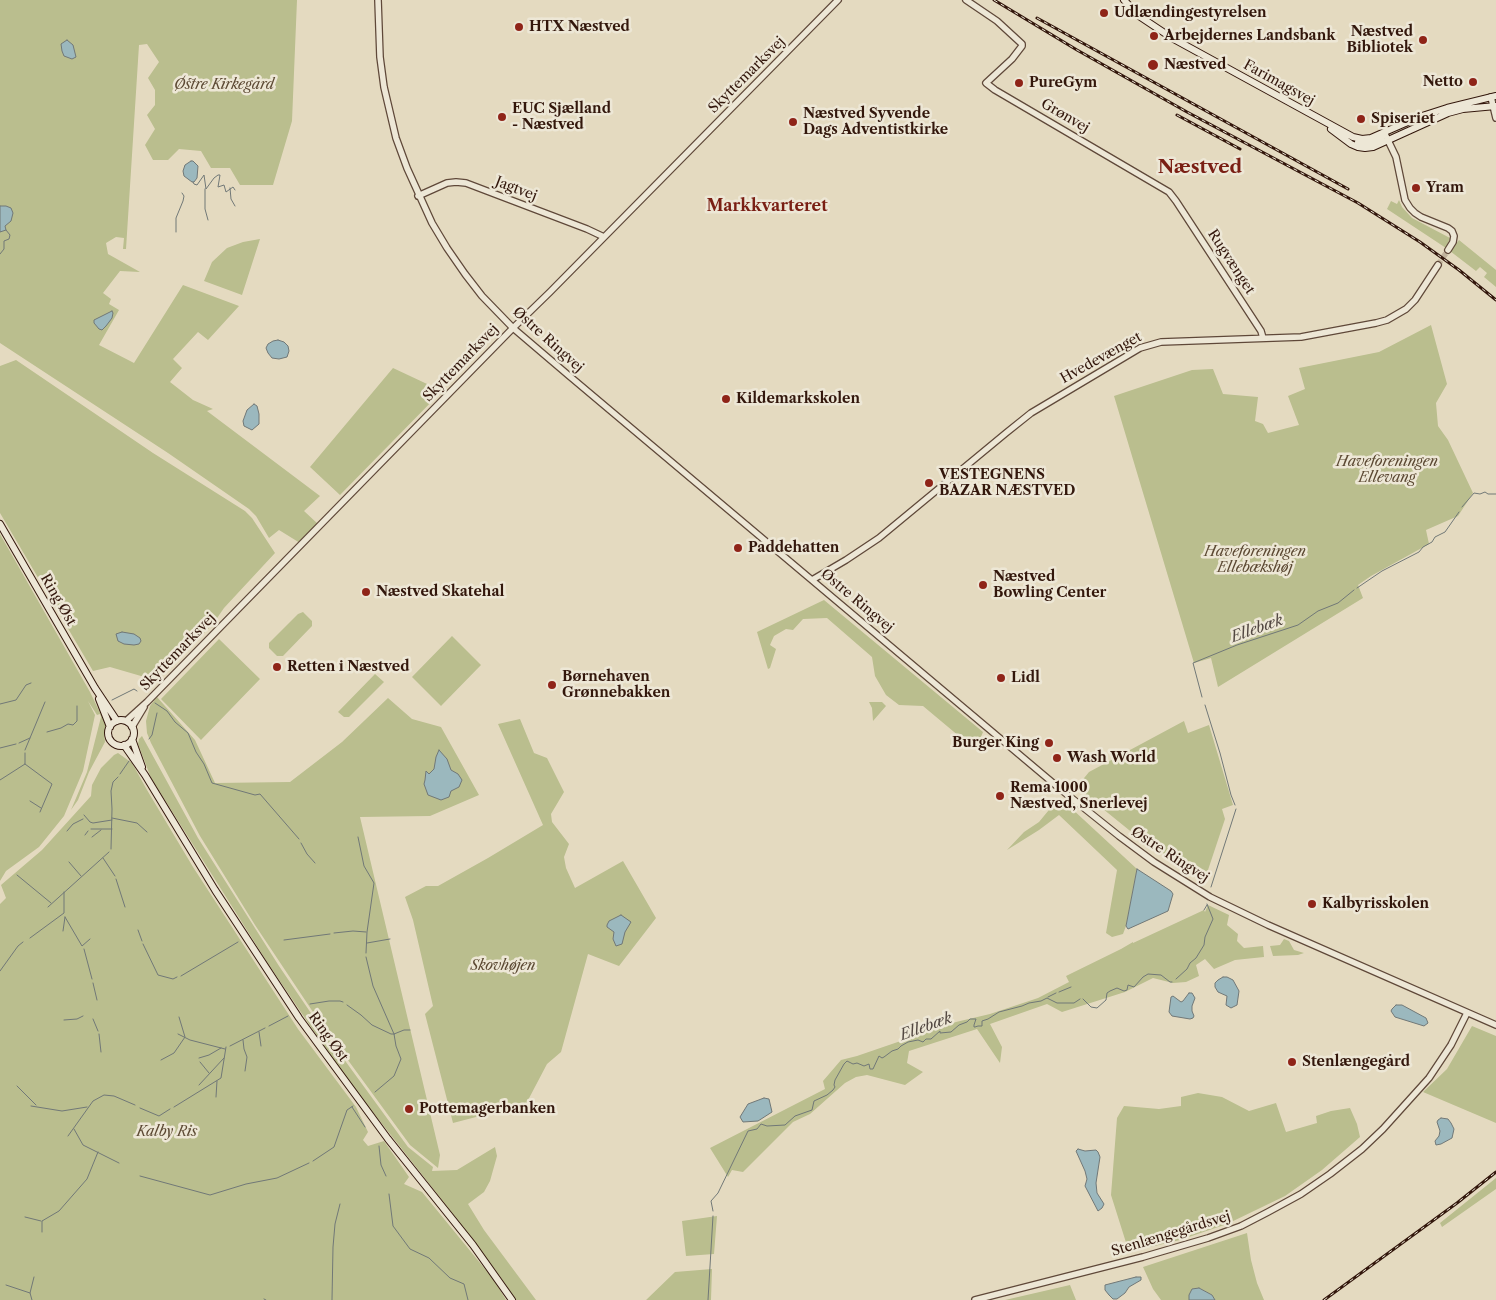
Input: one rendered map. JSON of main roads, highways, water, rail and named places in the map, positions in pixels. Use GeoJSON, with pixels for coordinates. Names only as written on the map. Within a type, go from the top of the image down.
{"type":"FeatureCollection","features":[{"type":"Feature","properties":{"kind":"main road","name":"Farimagsvej"},"geometry":{"type":"LineString","coordinates":[[1124,0],[1139,16],[1169,36],[1353,137],[1371,138],[1418,117],[1493,96]]}},
{"type":"Feature","properties":{"kind":"main road","name":"Farimagsvej"},"geometry":{"type":"LineString","coordinates":[[1323,121],[1340,136],[1358,147],[1366,148],[1388,141],[1448,113],[1463,109],[1495,106]]}},
{"type":"Feature","properties":{"kind":"main road"},"geometry":{"type":"LineString","coordinates":[[1388,141],[1395,131],[1433,113]]}},
{"type":"Feature","properties":{"kind":"main road"},"geometry":{"type":"LineString","coordinates":[[1340,136],[1357,142],[1367,143],[1378,140],[1384,132]]}},
{"type":"Feature","properties":{"kind":"main road","name":"Ring Øst"},"geometry":{"type":"LineString","coordinates":[[0,524],[95,688],[117,721]]}},
{"type":"Feature","properties":{"kind":"main road","name":"Ring Øst"},"geometry":{"type":"LineString","coordinates":[[95,688],[110,727]]}},
{"type":"Feature","properties":{"kind":"main road"},"geometry":{"type":"LineString","coordinates":[[117,721],[126,721],[132,727],[134,733],[132,739],[124,745],[117,745],[112,742],[108,735],[110,727],[117,721]]}},
{"type":"Feature","properties":{"kind":"main road","name":"Ring Øst"},"geometry":{"type":"LineString","coordinates":[[132,739],[145,775]]}},
{"type":"Feature","properties":{"kind":"main road","name":"Ring Øst"},"geometry":{"type":"LineString","coordinates":[[124,745],[145,775],[214,890],[299,1018],[388,1139],[473,1245],[512,1300]]}},
{"type":"Feature","properties":{"kind":"water"},"geometry":{"type":"Polygon","coordinates":[[[67,40],[73,45],[76,57],[72,59],[64,56],[62,51],[61,44],[67,40]]]}},
{"type":"Feature","properties":{"kind":"water"},"geometry":{"type":"Polygon","coordinates":[[[191,161],[198,166],[197,178],[194,182],[184,176],[183,171],[185,165],[191,161]]]}},
{"type":"Feature","properties":{"kind":"water"},"geometry":{"type":"Polygon","coordinates":[[[0,206],[11,208],[13,213],[11,221],[5,226],[6,230],[0,232],[0,206]]]}},
{"type":"Feature","properties":{"kind":"water"},"geometry":{"type":"Polygon","coordinates":[[[112,311],[112,318],[102,330],[99,329],[94,320],[112,311]]]}},
{"type":"Feature","properties":{"kind":"water"},"geometry":{"type":"Polygon","coordinates":[[[278,340],[288,346],[287,357],[272,358],[268,353],[266,348],[268,344],[278,340]]]}},
{"type":"Feature","properties":{"kind":"water"},"geometry":{"type":"Polygon","coordinates":[[[254,404],[257,406],[259,414],[259,424],[252,430],[244,426],[243,421],[247,410],[254,404]]]}},
{"type":"Feature","properties":{"kind":"water"},"geometry":{"type":"Polygon","coordinates":[[[122,632],[134,634],[141,641],[139,644],[134,645],[124,644],[118,641],[116,634],[122,632]]]}},
{"type":"Feature","properties":{"kind":"water"},"geometry":{"type":"Polygon","coordinates":[[[439,750],[447,759],[451,770],[458,774],[462,780],[459,787],[451,791],[449,797],[441,800],[428,795],[424,784],[426,771],[429,774],[434,769],[439,750]]]}},
{"type":"Feature","properties":{"kind":"water"},"geometry":{"type":"Polygon","coordinates":[[[1137,869],[1173,894],[1168,911],[1128,929],[1126,926],[1137,869]]]}},
{"type":"Feature","properties":{"kind":"water"},"geometry":{"type":"Polygon","coordinates":[[[621,915],[631,922],[625,932],[622,944],[616,946],[613,939],[614,932],[607,925],[609,921],[621,915]]]}},
{"type":"Feature","properties":{"kind":"water"},"geometry":{"type":"Polygon","coordinates":[[[1223,977],[1233,980],[1239,991],[1237,1005],[1231,1008],[1226,1005],[1227,996],[1218,992],[1215,987],[1215,983],[1223,977]]]}},
{"type":"Feature","properties":{"kind":"water"},"geometry":{"type":"Polygon","coordinates":[[[1189,993],[1192,993],[1195,998],[1192,1006],[1193,1018],[1172,1016],[1169,1012],[1171,997],[1173,996],[1181,1002],[1189,993]]]}},
{"type":"Feature","properties":{"kind":"water"},"geometry":{"type":"Polygon","coordinates":[[[1396,1005],[1402,1005],[1426,1018],[1428,1023],[1424,1026],[1395,1017],[1391,1011],[1396,1005]]]}},
{"type":"Feature","properties":{"kind":"water"},"geometry":{"type":"Polygon","coordinates":[[[764,1098],[769,1099],[772,1112],[758,1121],[743,1122],[740,1117],[748,1104],[764,1098]]]}},
{"type":"Feature","properties":{"kind":"water"},"geometry":{"type":"Polygon","coordinates":[[[1441,1118],[1448,1119],[1454,1129],[1452,1138],[1436,1145],[1435,1141],[1440,1131],[1437,1122],[1441,1118]]]}},
{"type":"Feature","properties":{"kind":"water"},"geometry":{"type":"Polygon","coordinates":[[[1078,1149],[1085,1151],[1096,1150],[1100,1157],[1096,1183],[1097,1193],[1104,1204],[1098,1211],[1085,1186],[1087,1179],[1076,1151],[1078,1149]]]}},
{"type":"Feature","properties":{"kind":"water"},"geometry":{"type":"Polygon","coordinates":[[[1141,1277],[1141,1280],[1129,1287],[1117,1299],[1113,1299],[1105,1290],[1105,1285],[1141,1277]]]}},
{"type":"Feature","properties":{"kind":"water"},"geometry":{"type":"Polygon","coordinates":[[[1199,1288],[1212,1295],[1215,1300],[1189,1300],[1192,1289],[1199,1288]]]}},
{"type":"Feature","properties":{"kind":"waterway"},"geometry":{"type":"LineString","coordinates":[[193,182],[197,185],[204,175],[206,189],[214,178],[220,175],[218,187],[224,185],[226,192],[233,187],[235,190]]}},
{"type":"Feature","properties":{"kind":"waterway"},"geometry":{"type":"LineString","coordinates":[[230,188],[231,199],[235,206]]}},
{"type":"Feature","properties":{"kind":"waterway"},"geometry":{"type":"LineString","coordinates":[[205,189],[205,209],[208,220]]}},
{"type":"Feature","properties":{"kind":"waterway"},"geometry":{"type":"LineString","coordinates":[[176,232],[176,218],[184,196],[182,193]]}},
{"type":"Feature","properties":{"kind":"waterway"},"geometry":{"type":"LineString","coordinates":[[0,254],[4,249],[4,241],[9,239],[10,235],[6,230]]}},
{"type":"Feature","properties":{"kind":"waterway","name":"Ellebæk"},"geometry":{"type":"LineString","coordinates":[[1462,507],[1474,493],[1496,494]]}},
{"type":"Feature","properties":{"kind":"waterway","name":"Ellebæk"},"geometry":{"type":"LineString","coordinates":[[1357,588],[1382,571],[1419,552],[1423,547],[1432,542],[1435,537],[1445,532],[1459,512]]}},
{"type":"Feature","properties":{"kind":"waterway","name":"Ellebæk"},"geometry":{"type":"LineString","coordinates":[[1202,697],[1193,663],[1237,645],[1298,625],[1318,611],[1338,603],[1354,590]]}},
{"type":"Feature","properties":{"kind":"waterway"},"geometry":{"type":"LineString","coordinates":[[0,704],[16,700],[26,685],[31,683]]}},
{"type":"Feature","properties":{"kind":"waterway"},"geometry":{"type":"LineString","coordinates":[[112,700],[134,689],[137,691]]}},
{"type":"Feature","properties":{"kind":"waterway"},"geometry":{"type":"LineString","coordinates":[[25,750],[45,702]]}},
{"type":"Feature","properties":{"kind":"waterway"},"geometry":{"type":"LineString","coordinates":[[155,703],[167,711],[175,722],[188,733],[212,783],[255,795],[260,794],[299,839]]}},
{"type":"Feature","properties":{"kind":"waterway","name":"Ellebæk"},"geometry":{"type":"LineString","coordinates":[[1205,705],[1235,805]]}},
{"type":"Feature","properties":{"kind":"waterway"},"geometry":{"type":"LineString","coordinates":[[47,732],[68,724],[73,725],[77,721],[77,706]]}},
{"type":"Feature","properties":{"kind":"waterway"},"geometry":{"type":"LineString","coordinates":[[149,739],[152,735],[157,713]]}},
{"type":"Feature","properties":{"kind":"waterway"},"geometry":{"type":"LineString","coordinates":[[19,743],[30,738]]}},
{"type":"Feature","properties":{"kind":"waterway"},"geometry":{"type":"LineString","coordinates":[[0,748],[16,744]]}},
{"type":"Feature","properties":{"kind":"waterway"},"geometry":{"type":"LineString","coordinates":[[0,780],[25,764],[25,753]]}},
{"type":"Feature","properties":{"kind":"waterway"},"geometry":{"type":"LineString","coordinates":[[120,774],[129,761]]}},
{"type":"Feature","properties":{"kind":"waterway"},"geometry":{"type":"LineString","coordinates":[[25,764],[52,784],[40,812]]}},
{"type":"Feature","properties":{"kind":"waterway"},"geometry":{"type":"LineString","coordinates":[[111,849],[111,791],[113,782],[118,777]]}},
{"type":"Feature","properties":{"kind":"waterway"},"geometry":{"type":"LineString","coordinates":[[30,801],[41,808]]}},
{"type":"Feature","properties":{"kind":"waterway","name":"Ellebæk"},"geometry":{"type":"LineString","coordinates":[[1211,887],[1236,809]]}},
{"type":"Feature","properties":{"kind":"waterway"},"geometry":{"type":"LineString","coordinates":[[84,815],[93,823],[112,820]]}},
{"type":"Feature","properties":{"kind":"waterway"},"geometry":{"type":"LineString","coordinates":[[112,818],[137,823],[147,832]]}},
{"type":"Feature","properties":{"kind":"waterway"},"geometry":{"type":"LineString","coordinates":[[67,831],[73,824],[83,819]]}},
{"type":"Feature","properties":{"kind":"waterway"},"geometry":{"type":"LineString","coordinates":[[91,829],[112,829]]}},
{"type":"Feature","properties":{"kind":"waterway"},"geometry":{"type":"LineString","coordinates":[[92,837],[101,830]]}},
{"type":"Feature","properties":{"kind":"waterway"},"geometry":{"type":"LineString","coordinates":[[85,835],[88,831]]}},
{"type":"Feature","properties":{"kind":"waterway"},"geometry":{"type":"LineString","coordinates":[[358,837],[364,866],[374,883],[366,953]]}},
{"type":"Feature","properties":{"kind":"waterway"},"geometry":{"type":"LineString","coordinates":[[301,843],[315,863]]}},
{"type":"Feature","properties":{"kind":"waterway"},"geometry":{"type":"LineString","coordinates":[[48,907],[109,852]]}},
{"type":"Feature","properties":{"kind":"waterway"},"geometry":{"type":"LineString","coordinates":[[103,858],[115,876]]}},
{"type":"Feature","properties":{"kind":"waterway"},"geometry":{"type":"LineString","coordinates":[[69,862],[81,876]]}},
{"type":"Feature","properties":{"kind":"waterway"},"geometry":{"type":"LineString","coordinates":[[17,875],[51,903]]}},
{"type":"Feature","properties":{"kind":"waterway"},"geometry":{"type":"LineString","coordinates":[[116,879],[125,907]]}},
{"type":"Feature","properties":{"kind":"waterway"},"geometry":{"type":"LineString","coordinates":[[30,938],[64,913],[64,892]]}},
{"type":"Feature","properties":{"kind":"waterway","name":"Ellebæk"},"geometry":{"type":"LineString","coordinates":[[1176,979],[1187,969],[1204,945],[1205,937],[1213,919],[1207,904]]}},
{"type":"Feature","properties":{"kind":"waterway","name":"Ellebæk"},"geometry":{"type":"LineString","coordinates":[[1204,910],[1207,905]]}},
{"type":"Feature","properties":{"kind":"waterway"},"geometry":{"type":"LineString","coordinates":[[65,917],[82,946],[90,939]]}},
{"type":"Feature","properties":{"kind":"waterway"},"geometry":{"type":"LineString","coordinates":[[63,931],[65,917]]}},
{"type":"Feature","properties":{"kind":"waterway"},"geometry":{"type":"LineString","coordinates":[[138,930],[142,941]]}},
{"type":"Feature","properties":{"kind":"waterway"},"geometry":{"type":"LineString","coordinates":[[334,933],[366,932]]}},
{"type":"Feature","properties":{"kind":"waterway"},"geometry":{"type":"LineString","coordinates":[[284,940],[330,934]]}},
{"type":"Feature","properties":{"kind":"waterway"},"geometry":{"type":"LineString","coordinates":[[367,943],[390,939]]}},
{"type":"Feature","properties":{"kind":"waterway"},"geometry":{"type":"LineString","coordinates":[[0,971],[23,942]]}},
{"type":"Feature","properties":{"kind":"waterway"},"geometry":{"type":"LineString","coordinates":[[181,976],[238,942]]}},
{"type":"Feature","properties":{"kind":"waterway"},"geometry":{"type":"LineString","coordinates":[[143,944],[158,975],[173,979],[177,977]]}},
{"type":"Feature","properties":{"kind":"waterway"},"geometry":{"type":"LineString","coordinates":[[84,949],[92,979]]}},
{"type":"Feature","properties":{"kind":"waterway"},"geometry":{"type":"LineString","coordinates":[[366,957],[373,986],[394,1034]]}},
{"type":"Feature","properties":{"kind":"waterway","name":"Ellebæk"},"geometry":{"type":"LineString","coordinates":[[1083,999],[1091,1007],[1097,1008],[1106,1000],[1107,993],[1117,988],[1124,991],[1127,990],[1128,985],[1134,987],[1148,974],[1161,975],[1172,982]]}},
{"type":"Feature","properties":{"kind":"waterway"},"geometry":{"type":"LineString","coordinates":[[93,983],[97,1000]]}},
{"type":"Feature","properties":{"kind":"waterway"},"geometry":{"type":"LineString","coordinates":[[1059,992],[1071,987]]}},
{"type":"Feature","properties":{"kind":"waterway"},"geometry":{"type":"LineString","coordinates":[[1048,997],[1056,993]]}},
{"type":"Feature","properties":{"kind":"waterway","name":"Ellebæk"},"geometry":{"type":"LineString","coordinates":[[713,1211],[711,1201],[718,1193],[748,1131],[757,1129],[761,1124],[767,1126],[785,1125],[795,1116],[812,1110],[814,1101],[833,1090],[835,1080],[847,1061],[864,1066],[869,1064],[870,1069],[873,1069],[879,1056],[882,1058],[908,1042],[918,1040],[923,1042],[926,1039],[931,1039],[940,1031],[940,1033],[951,1032],[970,1019],[976,1019],[974,1027],[982,1026],[982,1021],[999,1012],[1047,998],[1057,1003],[1074,1003],[1080,999]]}},
{"type":"Feature","properties":{"kind":"waterway"},"geometry":{"type":"LineString","coordinates":[[310,1004],[329,1001],[343,1002]]}},
{"type":"Feature","properties":{"kind":"waterway"},"geometry":{"type":"LineString","coordinates":[[347,1005],[372,1025],[394,1034]]}},
{"type":"Feature","properties":{"kind":"waterway"},"geometry":{"type":"LineString","coordinates":[[64,1020],[77,1019],[83,1016]]}},
{"type":"Feature","properties":{"kind":"waterway"},"geometry":{"type":"LineString","coordinates":[[269,1026],[288,1016]]}},
{"type":"Feature","properties":{"kind":"waterway"},"geometry":{"type":"LineString","coordinates":[[161,1060],[174,1053],[185,1037],[179,1017]]}},
{"type":"Feature","properties":{"kind":"waterway"},"geometry":{"type":"LineString","coordinates":[[93,1019],[98,1031]]}},
{"type":"Feature","properties":{"kind":"waterway"},"geometry":{"type":"LineString","coordinates":[[230,1046],[265,1028]]}},
{"type":"Feature","properties":{"kind":"waterway"},"geometry":{"type":"LineString","coordinates":[[375,1092],[394,1076],[401,1059],[394,1034],[410,1030]]}},
{"type":"Feature","properties":{"kind":"waterway"},"geometry":{"type":"LineString","coordinates":[[259,1032],[261,1046]]}},
{"type":"Feature","properties":{"kind":"waterway"},"geometry":{"type":"LineString","coordinates":[[99,1034],[101,1052]]}},
{"type":"Feature","properties":{"kind":"waterway"},"geometry":{"type":"LineString","coordinates":[[178,1034],[190,1040],[225,1049]]}},
{"type":"Feature","properties":{"kind":"waterway"},"geometry":{"type":"LineString","coordinates":[[243,1040],[247,1057],[245,1071]]}},
{"type":"Feature","properties":{"kind":"waterway"},"geometry":{"type":"LineString","coordinates":[[174,1107],[221,1078],[226,1047]]}},
{"type":"Feature","properties":{"kind":"waterway"},"geometry":{"type":"LineString","coordinates":[[199,1058],[221,1048]]}},
{"type":"Feature","properties":{"kind":"waterway"},"geometry":{"type":"LineString","coordinates":[[199,1085],[224,1058]]}},
{"type":"Feature","properties":{"kind":"waterway"},"geometry":{"type":"LineString","coordinates":[[200,1062],[209,1073]]}},
{"type":"Feature","properties":{"kind":"waterway"},"geometry":{"type":"LineString","coordinates":[[216,1097],[217,1081]]}},
{"type":"Feature","properties":{"kind":"waterway"},"geometry":{"type":"LineString","coordinates":[[17,1086],[36,1105]]}},
{"type":"Feature","properties":{"kind":"waterway"},"geometry":{"type":"LineString","coordinates":[[68,1136],[93,1101],[104,1095],[114,1096],[135,1105]]}},
{"type":"Feature","properties":{"kind":"waterway"},"geometry":{"type":"LineString","coordinates":[[31,1106],[62,1111],[87,1107]]}},
{"type":"Feature","properties":{"kind":"waterway"},"geometry":{"type":"LineString","coordinates":[[313,1161],[334,1147],[347,1110],[353,1106]]}},
{"type":"Feature","properties":{"kind":"waterway"},"geometry":{"type":"LineString","coordinates":[[352,1107],[365,1127]]}},
{"type":"Feature","properties":{"kind":"waterway"},"geometry":{"type":"LineString","coordinates":[[140,1108],[159,1116],[170,1109]]}},
{"type":"Feature","properties":{"kind":"waterway"},"geometry":{"type":"LineString","coordinates":[[74,1129],[83,1145],[119,1163]]}},
{"type":"Feature","properties":{"kind":"waterway"},"geometry":{"type":"LineString","coordinates":[[379,1146],[381,1165],[386,1176]]}},
{"type":"Feature","properties":{"kind":"waterway"},"geometry":{"type":"LineString","coordinates":[[42,1232],[42,1221],[59,1211],[87,1179],[98,1152]]}},
{"type":"Feature","properties":{"kind":"waterway"},"geometry":{"type":"LineString","coordinates":[[140,1176],[210,1195],[246,1184],[277,1178],[309,1163]]}},
{"type":"Feature","properties":{"kind":"waterway"},"geometry":{"type":"LineString","coordinates":[[389,1194],[393,1226],[410,1249],[429,1258],[450,1278],[464,1284],[468,1300]]}},
{"type":"Feature","properties":{"kind":"waterway"},"geometry":{"type":"LineString","coordinates":[[332,1300],[333,1247],[335,1224],[340,1204]]}},
{"type":"Feature","properties":{"kind":"waterway","name":"Ellebæk"},"geometry":{"type":"LineString","coordinates":[[708,1300],[713,1216]]}},
{"type":"Feature","properties":{"kind":"waterway"},"geometry":{"type":"LineString","coordinates":[[25,1217],[41,1221]]}},
{"type":"Feature","properties":{"kind":"waterway"},"geometry":{"type":"LineString","coordinates":[[32,1300],[30,1293],[34,1277]]}},
{"type":"Feature","properties":{"kind":"waterway"},"geometry":{"type":"LineString","coordinates":[[6,1285],[30,1293]]}},
{"type":"Feature","properties":{"kind":"tunnel"},"geometry":{"type":"LineString","coordinates":[[1438,265],[1448,250]]}},
{"type":"Feature","properties":{"kind":"railway"},"geometry":{"type":"LineString","coordinates":[[994,0],[1077,50],[1187,112],[1358,203],[1420,242],[1496,300]]}},
{"type":"Feature","properties":{"kind":"railway"},"geometry":{"type":"LineString","coordinates":[[1037,18],[1348,189]]}},
{"type":"Feature","properties":{"kind":"railway"},"geometry":{"type":"LineString","coordinates":[[1177,115],[1240,149]]}},
{"type":"Feature","properties":{"kind":"railway"},"geometry":{"type":"LineString","coordinates":[[1324,1300],[1457,1203],[1496,1172]]}},
{"type":"Feature","properties":{"kind":"place","name":"Udlændingestyrelsen"},"geometry":{"type":"Point","coordinates":[1104,13]}},
{"type":"Feature","properties":{"kind":"place","name":"HTX Næstved"},"geometry":{"type":"Point","coordinates":[519,27]}},
{"type":"Feature","properties":{"kind":"place","name":"Arbejdernes Landsbank"},"geometry":{"type":"Point","coordinates":[1154,36]}},
{"type":"Feature","properties":{"kind":"place","name":"Næstved Bibliotek"},"geometry":{"type":"Point","coordinates":[1423,40]}},
{"type":"Feature","properties":{"kind":"place","name":"Næstved"},"geometry":{"type":"Point","coordinates":[1153,65]}},
{"type":"Feature","properties":{"kind":"place","name":"Netto"},"geometry":{"type":"Point","coordinates":[1473,82]}},
{"type":"Feature","properties":{"kind":"place","name":"PureGym"},"geometry":{"type":"Point","coordinates":[1019,83]}},
{"type":"Feature","properties":{"kind":"place","name":"EUC Sjælland - Næstved"},"geometry":{"type":"Point","coordinates":[502,117]}},
{"type":"Feature","properties":{"kind":"place","name":"Spiseriet"},"geometry":{"type":"Point","coordinates":[1361,119]}},
{"type":"Feature","properties":{"kind":"place","name":"Næstved Syvende Dags Adventistkirke"},"geometry":{"type":"Point","coordinates":[793,122]}},
{"type":"Feature","properties":{"kind":"place","name":"Yram"},"geometry":{"type":"Point","coordinates":[1416,188]}},
{"type":"Feature","properties":{"kind":"place","name":"Kildemarkskolen"},"geometry":{"type":"Point","coordinates":[726,399]}},
{"type":"Feature","properties":{"kind":"place","name":"VESTEGNENS BAZAR NÆSTVED"},"geometry":{"type":"Point","coordinates":[929,483]}},
{"type":"Feature","properties":{"kind":"place","name":"Paddehatten"},"geometry":{"type":"Point","coordinates":[738,548]}},
{"type":"Feature","properties":{"kind":"place","name":"Næstved Bowling Center"},"geometry":{"type":"Point","coordinates":[983,585]}},
{"type":"Feature","properties":{"kind":"place","name":"Næstved Skatehal"},"geometry":{"type":"Point","coordinates":[366,592]}},
{"type":"Feature","properties":{"kind":"place","name":"Retten i Næstved"},"geometry":{"type":"Point","coordinates":[277,667]}},
{"type":"Feature","properties":{"kind":"place","name":"Lidl"},"geometry":{"type":"Point","coordinates":[1001,678]}},
{"type":"Feature","properties":{"kind":"place","name":"Børnehaven Grønnebakken"},"geometry":{"type":"Point","coordinates":[552,685]}},
{"type":"Feature","properties":{"kind":"place","name":"Burger King"},"geometry":{"type":"Point","coordinates":[1049,743]}},
{"type":"Feature","properties":{"kind":"place","name":"Wash World"},"geometry":{"type":"Point","coordinates":[1057,758]}},
{"type":"Feature","properties":{"kind":"place","name":"Rema 1000 Næstved, Snerlevej"},"geometry":{"type":"Point","coordinates":[1000,796]}},
{"type":"Feature","properties":{"kind":"place","name":"Kalbyrisskolen"},"geometry":{"type":"Point","coordinates":[1312,904]}},
{"type":"Feature","properties":{"kind":"place","name":"Stenlængegård"},"geometry":{"type":"Point","coordinates":[1292,1062]}},
{"type":"Feature","properties":{"kind":"place","name":"Pottemagerbanken"},"geometry":{"type":"Point","coordinates":[409,1109]}},
{"type":"Feature","properties":{"kind":"district","name":"Næstved"},"geometry":{"type":"Point","coordinates":[1200,168]}},
{"type":"Feature","properties":{"kind":"district","name":"Markkvarteret"},"geometry":{"type":"Point","coordinates":[767,206]}},
{"type":"Feature","properties":{"kind":"park label","name":"Østre Kirkegård"},"geometry":{"type":"Point","coordinates":[224,85]}},
{"type":"Feature","properties":{"kind":"park label","name":"Haveforeningen Ellevang"},"geometry":{"type":"Point","coordinates":[1387,470]}},
{"type":"Feature","properties":{"kind":"park label","name":"Haveforeningen Ellebækshøj"},"geometry":{"type":"Point","coordinates":[1255,560]}},
{"type":"Feature","properties":{"kind":"park label","name":"Skovhøjen"},"geometry":{"type":"Point","coordinates":[503,966]}},
{"type":"Feature","properties":{"kind":"park label","name":"Kalby Ris"},"geometry":{"type":"Point","coordinates":[167,1132]}}]}
